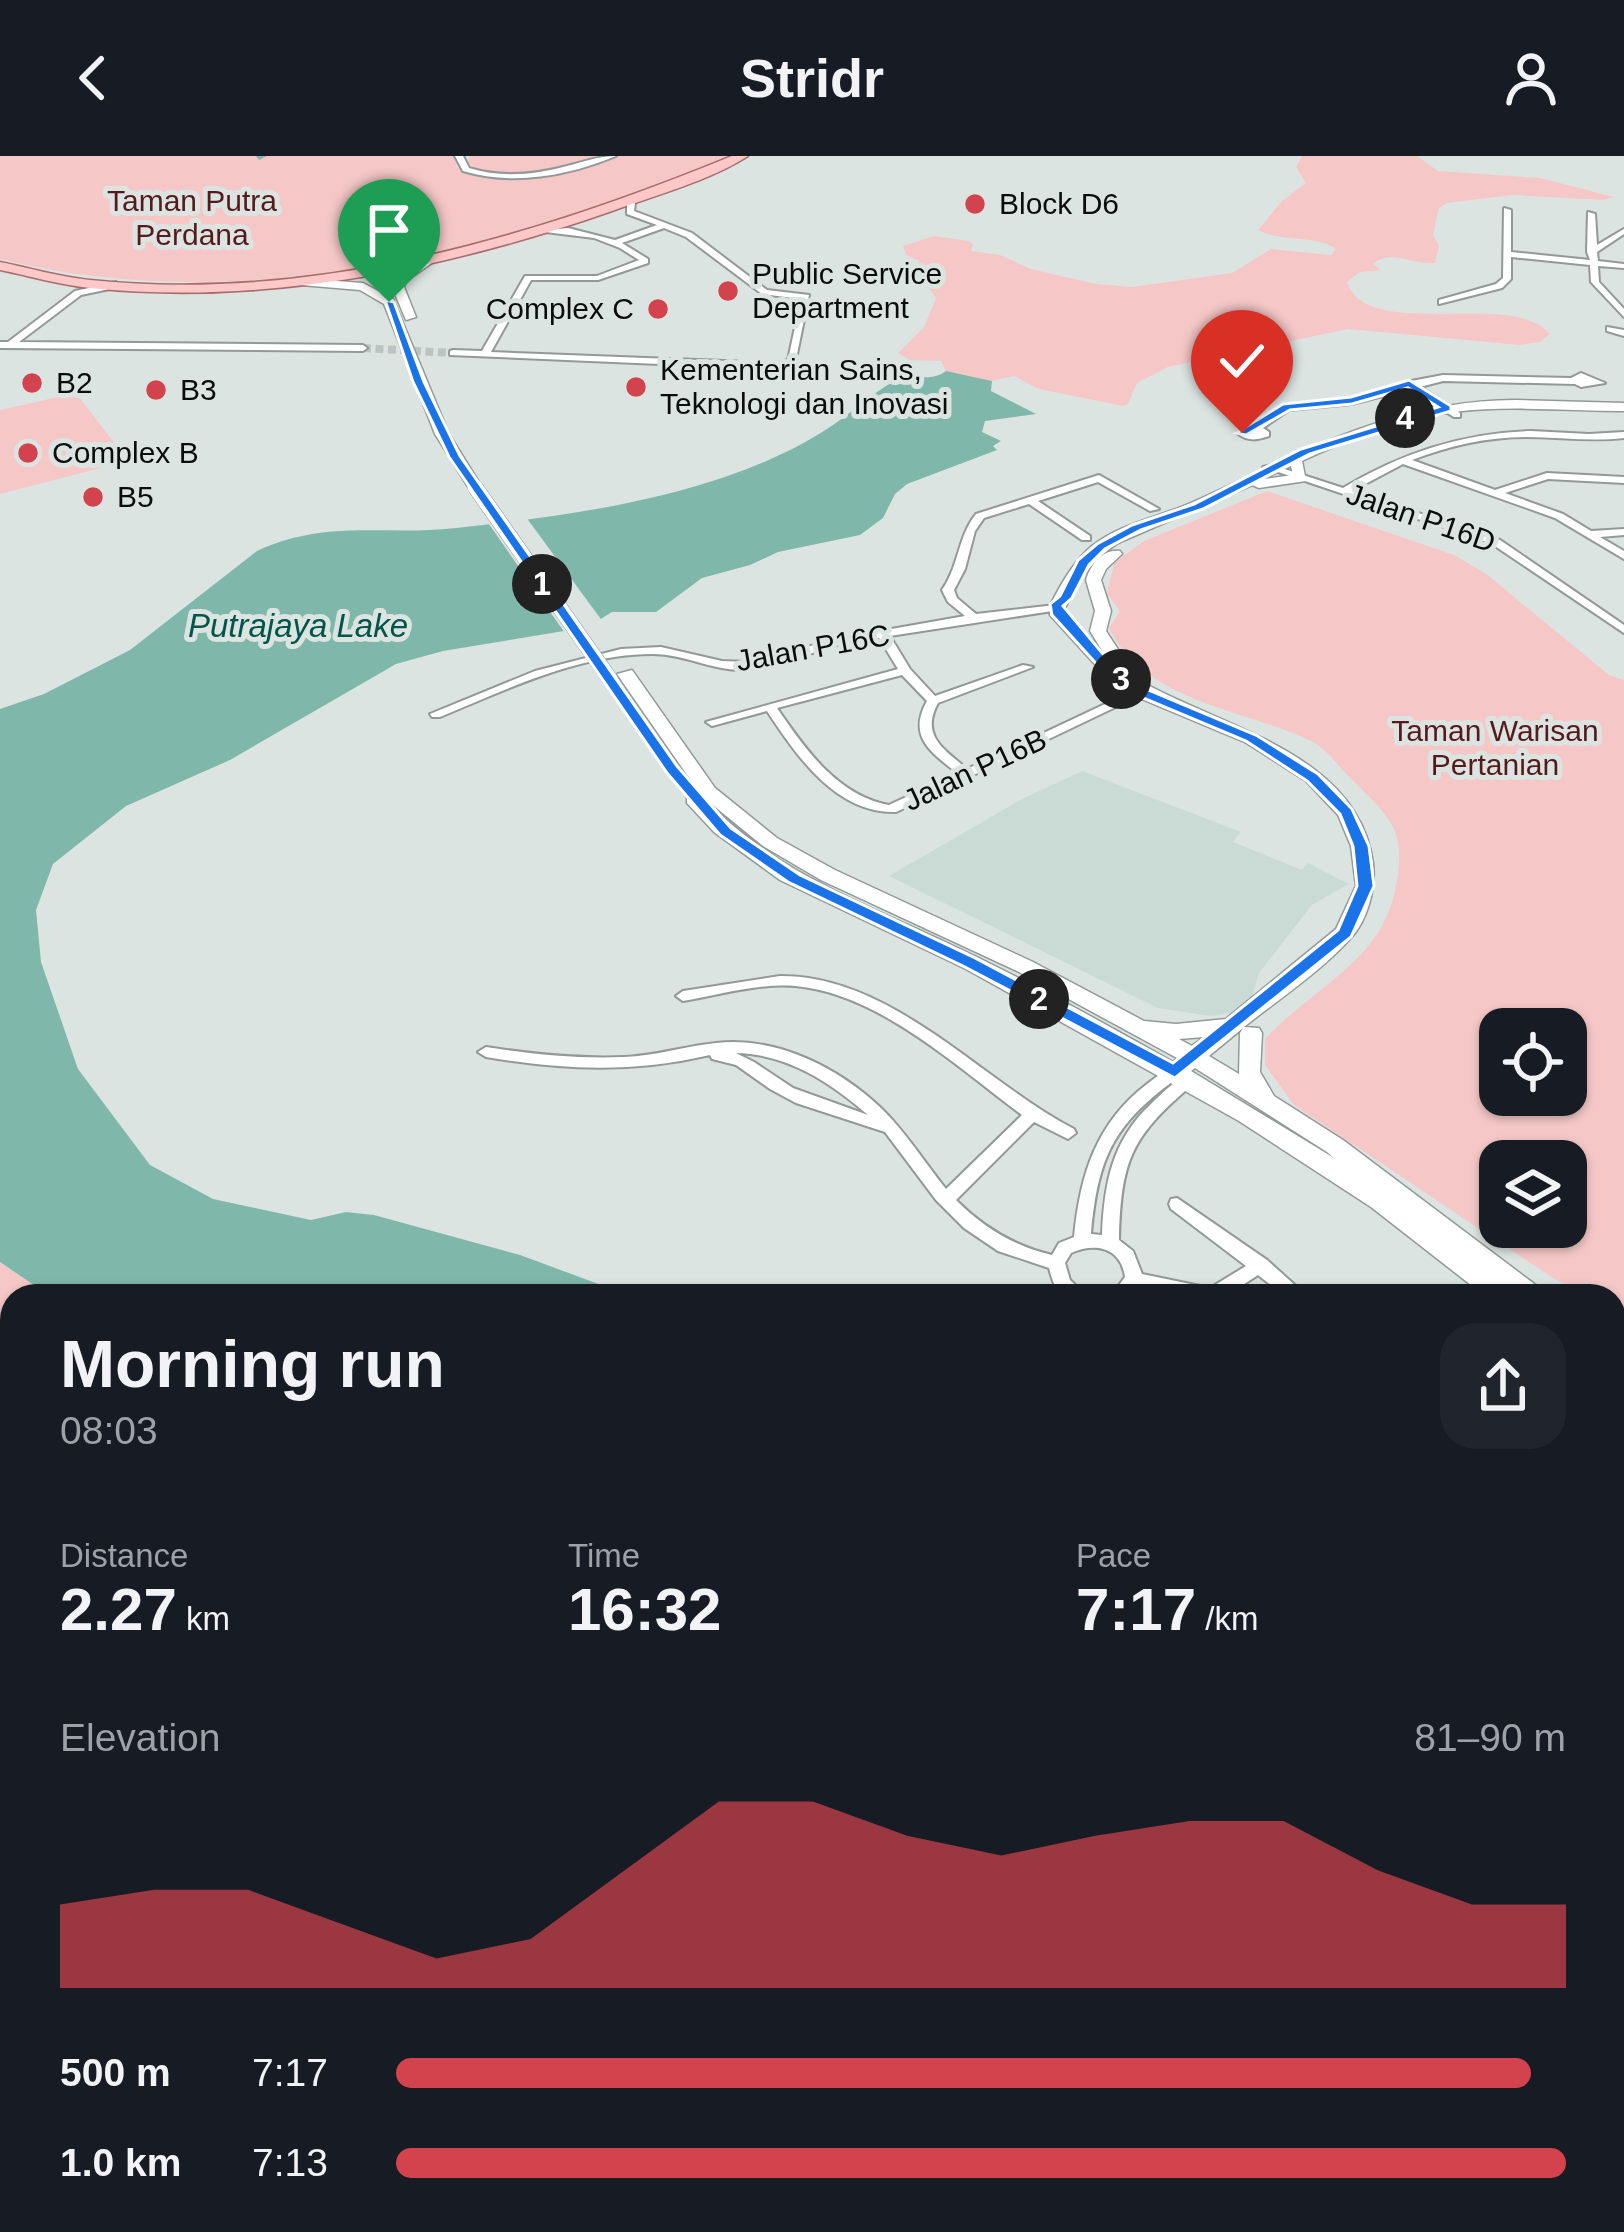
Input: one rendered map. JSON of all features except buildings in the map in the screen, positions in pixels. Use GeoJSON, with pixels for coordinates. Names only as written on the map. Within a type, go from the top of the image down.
{"type":"FeatureCollection","features":[{"type":"Feature","properties":{"kind":"main road"},"geometry":{"type":"LineString","coordinates":[[268,283],[430,260],[541,231],[631,203],[742,156]]}},
{"type":"Feature","properties":{"kind":"main road"},"geometry":{"type":"LineString","coordinates":[[430,260],[402,277],[398,287],[436,394],[482,486]]}},
{"type":"Feature","properties":{"kind":"main road"},"geometry":{"type":"LineString","coordinates":[[0,266],[62,280],[117,285],[330,281],[383,296],[442,434],[618,677],[708,792],[770,842],[1136,1025],[1489,1284]]}},
{"type":"Feature","properties":{"kind":"main road"},"geometry":{"type":"LineString","coordinates":[[1062,608],[1073,577],[1101,546],[1361,431],[1452,411],[1624,410]]}},
{"type":"Feature","properties":{"kind":"main road"},"geometry":{"type":"LineString","coordinates":[[1191,1068],[1360,938],[1380,889],[1373,832],[1350,797],[1311,761],[1120,666],[1104,645],[1091,584],[1097,565],[1146,532],[1214,509],[1366,437],[1452,411]]}},
{"type":"Feature","properties":{"kind":"main road"},"geometry":{"type":"LineString","coordinates":[[1259,484],[1274,470],[1299,471]]}},
{"type":"Feature","properties":{"kind":"main road"},"geometry":{"type":"LineString","coordinates":[[1062,608],[1096,609]]}},
{"type":"Feature","properties":{"kind":"main road"},"geometry":{"type":"LineString","coordinates":[[1062,608],[1107,668],[1141,692],[1251,738],[1291,761],[1347,812],[1361,846],[1366,886],[1345,933],[1244,1029],[1176,1032],[1136,1025]]}},
{"type":"Feature","properties":{"kind":"main road"},"geometry":{"type":"LineString","coordinates":[[618,677],[699,805],[757,854],[794,878],[1266,1101],[1472,1246],[1534,1284]]}},
{"type":"Feature","properties":{"kind":"main road"},"geometry":{"type":"LineString","coordinates":[[1244,1029],[1249,1072],[1266,1101]]}},
{"type":"Feature","properties":{"kind":"main road"},"geometry":{"type":"LineString","coordinates":[[1472,1246],[1518,1284]]}},
{"type":"Feature","properties":{"kind":"street"},"geometry":{"type":"LineString","coordinates":[[459,156],[466,169],[504,178],[534,176],[611,156]]}},
{"type":"Feature","properties":{"kind":"street"},"geometry":{"type":"LineString","coordinates":[[453,353],[776,366],[792,362],[806,297],[765,292],[689,235],[630,212],[631,203]]}},
{"type":"Feature","properties":{"kind":"street"},"geometry":{"type":"LineString","coordinates":[[1442,302],[1503,283],[1508,210]]}},
{"type":"Feature","properties":{"kind":"street"},"geometry":{"type":"LineString","coordinates":[[1591,214],[1595,282],[1624,314]]}},
{"type":"Feature","properties":{"kind":"street"},"geometry":{"type":"LineString","coordinates":[[612,244],[665,225]]}},
{"type":"Feature","properties":{"kind":"street"},"geometry":{"type":"LineString","coordinates":[[484,355],[528,278],[598,278],[643,265],[643,257],[574,230],[541,231]]}},
{"type":"Feature","properties":{"kind":"street"},"geometry":{"type":"LineString","coordinates":[[1592,257],[1624,231]]}},
{"type":"Feature","properties":{"kind":"street"},"geometry":{"type":"LineString","coordinates":[[1507,254],[1592,257],[1624,266]]}},
{"type":"Feature","properties":{"kind":"street"},"geometry":{"type":"LineString","coordinates":[[3,345],[69,290],[62,280]]}},
{"type":"Feature","properties":{"kind":"street"},"geometry":{"type":"LineString","coordinates":[[3,345],[78,292],[117,285]]}},
{"type":"Feature","properties":{"kind":"street"},"geometry":{"type":"LineString","coordinates":[[1610,328],[1624,332]]}},
{"type":"Feature","properties":{"kind":"street"},"geometry":{"type":"LineString","coordinates":[[3,345],[362,348]]}},
{"type":"Feature","properties":{"kind":"street"},"geometry":{"type":"LineString","coordinates":[[1258,427],[1287,407],[1352,400],[1443,378],[1576,381]]}},
{"type":"Feature","properties":{"kind":"street"},"geometry":{"type":"LineString","coordinates":[[1409,384],[1452,411]]}},
{"type":"Feature","properties":{"kind":"street"},"geometry":{"type":"LineString","coordinates":[[1345,491],[1402,460],[1488,437],[1624,435]]}},
{"type":"Feature","properties":{"kind":"street"},"geometry":{"type":"LineString","coordinates":[[1402,460],[1499,492],[1592,534],[1624,556]]}},
{"type":"Feature","properties":{"kind":"street","name":"Jalan P16D"},"geometry":{"type":"LineString","coordinates":[[1299,471],[1496,542],[1624,630]]}},
{"type":"Feature","properties":{"kind":"street"},"geometry":{"type":"LineString","coordinates":[[1499,492],[1547,476],[1624,480]]}},
{"type":"Feature","properties":{"kind":"street"},"geometry":{"type":"LineString","coordinates":[[972,616],[952,600],[948,590],[964,569],[968,530],[980,516],[1099,478],[1154,509]]}},
{"type":"Feature","properties":{"kind":"street"},"geometry":{"type":"LineString","coordinates":[[1029,499],[1086,538]]}},
{"type":"Feature","properties":{"kind":"street"},"geometry":{"type":"LineString","coordinates":[[1592,534],[1624,532]]}},
{"type":"Feature","properties":{"kind":"street","name":"Jalan P16C"},"geometry":{"type":"LineString","coordinates":[[436,714],[554,669],[637,651],[670,651],[743,666],[845,640],[972,616],[1062,608]]}},
{"type":"Feature","properties":{"kind":"street"},"geometry":{"type":"LineString","coordinates":[[884,636],[905,671],[933,701]]}},
{"type":"Feature","properties":{"kind":"street"},"geometry":{"type":"LineString","coordinates":[[967,775],[922,730],[923,715],[933,701],[1027,667]]}},
{"type":"Feature","properties":{"kind":"street"},"geometry":{"type":"LineString","coordinates":[[712,722],[905,671]]}},
{"type":"Feature","properties":{"kind":"street","name":"Jalan P16B"},"geometry":{"type":"LineString","coordinates":[[771,708],[794,744],[844,792],[871,806],[898,808],[1141,692]]}},
{"type":"Feature","properties":{"kind":"street"},"geometry":{"type":"LineString","coordinates":[[683,996],[793,981],[845,994],[891,1016],[1032,1114],[1068,1133]]}},
{"type":"Feature","properties":{"kind":"street"},"geometry":{"type":"LineString","coordinates":[[485,1052],[548,1062],[755,1056],[827,1072],[895,1132],[946,1200],[974,1226],[1023,1257],[1056,1263]]}},
{"type":"Feature","properties":{"kind":"street"},"geometry":{"type":"LineString","coordinates":[[755,1056],[773,1084],[812,1106],[895,1132]]}},
{"type":"Feature","properties":{"kind":"street"},"geometry":{"type":"LineString","coordinates":[[1082,1240],[1087,1178],[1111,1129],[1191,1068]]}},
{"type":"Feature","properties":{"kind":"street"},"geometry":{"type":"LineString","coordinates":[[1110,1243],[1112,1184],[1126,1141],[1191,1068]]}},
{"type":"Feature","properties":{"kind":"street"},"geometry":{"type":"LineString","coordinates":[[838,1111],[852,1105],[856,1096]]}},
{"type":"Feature","properties":{"kind":"street"},"geometry":{"type":"LineString","coordinates":[[946,1200],[1032,1114]]}},
{"type":"Feature","properties":{"kind":"street"},"geometry":{"type":"LineString","coordinates":[[1177,1204],[1284,1284]]}},
{"type":"Feature","properties":{"kind":"street"},"geometry":{"type":"LineString","coordinates":[[1062,1284],[1056,1263],[1065,1248],[1082,1240],[1110,1243],[1130,1258],[1134,1279]]}},
{"type":"Feature","properties":{"kind":"street"},"geometry":{"type":"LineString","coordinates":[[1231,1284],[1261,1265]]}},
{"type":"Feature","properties":{"kind":"street"},"geometry":{"type":"LineString","coordinates":[[1134,1279],[1157,1284]]}},
{"type":"Feature","properties":{"kind":"street"},"geometry":{"type":"LineString","coordinates":[[1130,1284],[1134,1279]]}},
{"type":"Feature","properties":{"kind":"shaded area"},"geometry":{"type":"Polygon","coordinates":[[[1082,771],[1241,832],[1233,842],[1302,870],[1308,863],[1349,884],[1312,905],[1259,973],[1251,1000],[1231,1013],[1211,1016],[1158,1008],[889,876],[1020,800],[1082,771]]]}},
{"type":"Feature","properties":{"kind":"green space","name":"Taman Putra Perdana"},"geometry":{"type":"Polygon","coordinates":[[[0,156],[455,156],[456,166],[476,175],[516,179],[618,156],[729,156],[645,192],[448,250],[299,276],[149,281],[74,274],[0,259],[0,156]]]}},
{"type":"Feature","properties":{"kind":"green space"},"geometry":{"type":"Polygon","coordinates":[[[470,156],[599,156],[515,176],[482,171],[468,163],[470,156]]]}},
{"type":"Feature","properties":{"kind":"green space"},"geometry":{"type":"Polygon","coordinates":[[[1302,156],[1417,156],[1438,171],[1540,178],[1614,197],[1512,195],[1447,203],[1439,208],[1433,235],[1439,246],[1435,263],[1380,259],[1373,264],[1381,270],[1360,272],[1347,282],[1360,300],[1382,309],[1505,315],[1531,321],[1550,334],[1540,342],[1519,345],[1348,329],[1168,367],[1137,383],[1123,406],[1039,389],[1014,376],[992,381],[946,371],[941,361],[909,360],[898,353],[924,327],[936,298],[915,268],[920,261],[906,255],[903,246],[934,236],[969,241],[971,251],[1000,255],[1031,269],[1132,287],[1232,273],[1271,249],[1331,255],[1336,249],[1328,244],[1258,230],[1282,201],[1306,183],[1296,167],[1302,156]]]}},
{"type":"Feature","properties":{"kind":"green space"},"geometry":{"type":"Polygon","coordinates":[[[76,393],[128,461],[0,494],[0,410],[76,393]]]}},
{"type":"Feature","properties":{"kind":"green space","name":"Taman Warisan Pertanian"},"geometry":{"type":"Polygon","coordinates":[[[1267,491],[1454,555],[1485,573],[1609,675],[1624,680],[1624,1284],[1565,1284],[1508,1248],[1587,1248],[1587,1140],[1479,1140],[1479,1229],[1294,1105],[1265,1065],[1265,1039],[1372,941],[1392,902],[1398,876],[1397,837],[1379,807],[1317,744],[1198,700],[1146,673],[1109,628],[1120,611],[1107,594],[1114,563],[1144,541],[1267,491]]]}},
{"type":"Feature","properties":{"kind":"green space"},"geometry":{"type":"Polygon","coordinates":[[[0,1262],[32,1284],[0,1284],[0,1262]]]}},
{"type":"Feature","properties":{"kind":"water","name":"Putrajaya Lake"},"geometry":{"type":"Polygon","coordinates":[[[946,371],[992,381],[991,391],[1036,414],[985,421],[982,432],[1001,441],[993,446],[997,450],[907,484],[895,494],[883,518],[860,535],[778,552],[702,578],[656,612],[612,612],[588,627],[443,651],[396,664],[230,760],[126,806],[53,864],[36,910],[41,962],[78,1069],[150,1165],[213,1199],[311,1220],[346,1212],[374,1215],[520,1255],[599,1284],[32,1284],[0,1262],[0,709],[44,694],[130,650],[257,551],[282,541],[332,532],[501,523],[643,500],[778,456],[829,428],[894,381],[946,371]]]}},
{"type":"Feature","properties":{"kind":"pier"},"geometry":{"type":"Polygon","coordinates":[[[523,513],[603,622],[590,633],[567,636],[484,517],[523,513]]]}},
{"type":"Feature","properties":{"kind":"waterway"},"geometry":{"type":"LineString","coordinates":[[259,158],[263,156]]}},
{"type":"Feature","properties":{"kind":"tunnel"},"geometry":{"type":"LineString","coordinates":[[363,348],[453,353]]}},
{"type":"Feature","properties":{"kind":"place","name":"Block D6"},"geometry":{"type":"Point","coordinates":[975,204]}},
{"type":"Feature","properties":{"kind":"place","name":"Public Service Department"},"geometry":{"type":"Point","coordinates":[728,291]}},
{"type":"Feature","properties":{"kind":"place","name":"Complex C"},"geometry":{"type":"Point","coordinates":[658,309]}},
{"type":"Feature","properties":{"kind":"place","name":"B2"},"geometry":{"type":"Point","coordinates":[32,383]}},
{"type":"Feature","properties":{"kind":"place","name":"Kementerian Sains, Teknologi dan Inovasi"},"geometry":{"type":"Point","coordinates":[636,387]}},
{"type":"Feature","properties":{"kind":"place","name":"B3"},"geometry":{"type":"Point","coordinates":[156,390]}},
{"type":"Feature","properties":{"kind":"place","name":"Complex B"},"geometry":{"type":"Point","coordinates":[28,453]}},
{"type":"Feature","properties":{"kind":"place","name":"B5"},"geometry":{"type":"Point","coordinates":[93,497]}},
{"type":"Feature","properties":{"kind":"route"},"geometry":{"type":"LineString","coordinates":[[389,302],[418,382],[454,457],[672,770],[725,831],[794,878],[969,962],[1175,1072],[1330,950],[1345,933],[1366,886],[1361,846],[1347,812],[1312,777],[1251,738],[1141,692],[1107,668],[1055,608],[1066,598],[1083,563],[1101,546],[1136,528],[1199,506],[1268,467],[1306,452],[1361,431],[1447,408],[1409,384],[1364,398],[1287,407],[1242,433]]}}]}
